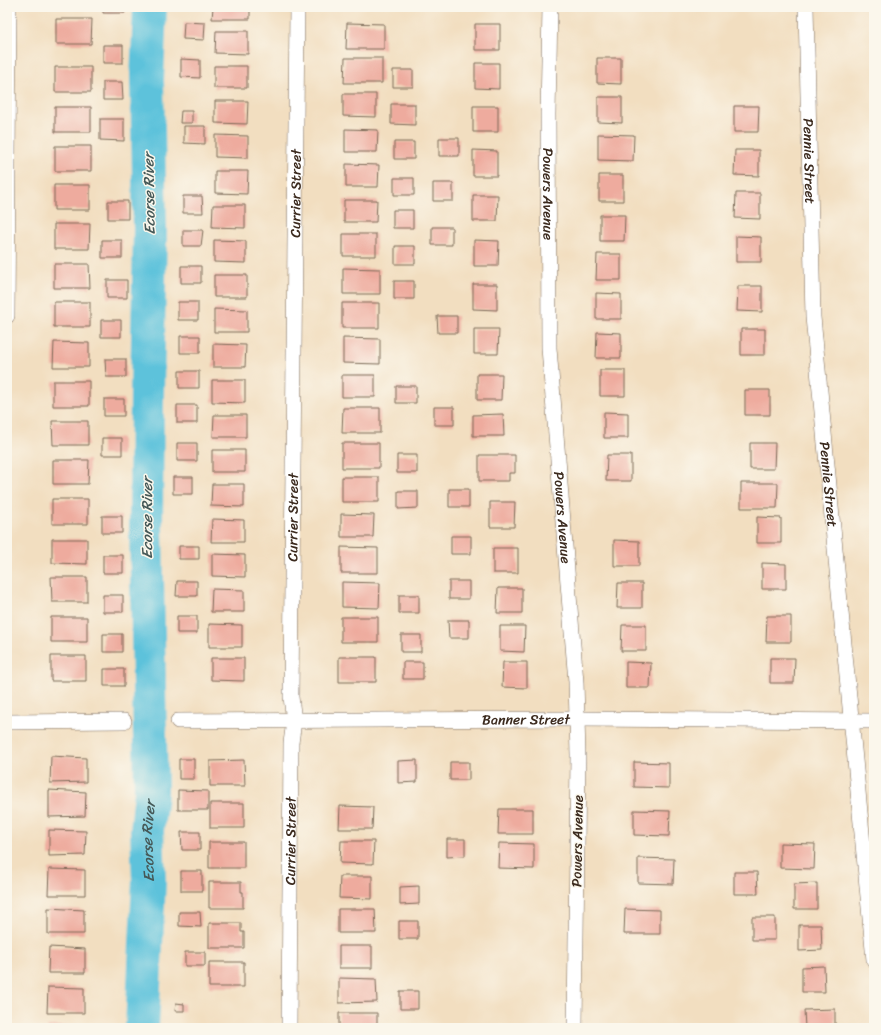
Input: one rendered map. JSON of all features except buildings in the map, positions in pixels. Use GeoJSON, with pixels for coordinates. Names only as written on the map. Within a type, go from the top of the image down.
{"type":"FeatureCollection","features":[{"type":"Feature","properties":{"kind":"street"},"geometry":{"type":"LineString","coordinates":[[7,316],[9,7]]}},
{"type":"Feature","properties":{"kind":"street","name":"Currier Street"},"geometry":{"type":"LineString","coordinates":[[289,1028],[291,743],[294,721],[291,697],[297,7]]}},
{"type":"Feature","properties":{"kind":"street","name":"Powers Avenue"},"geometry":{"type":"LineString","coordinates":[[550,7],[548,114],[549,348],[576,682],[578,755],[575,1028]]}},
{"type":"Feature","properties":{"kind":"street","name":"Pennie Street"},"geometry":{"type":"LineString","coordinates":[[806,7],[813,317],[850,721],[874,960]]}},
{"type":"Feature","properties":{"kind":"street","name":"Banner Street"},"geometry":{"type":"LineString","coordinates":[[178,720],[294,721],[577,719],[874,721]]}},
{"type":"Feature","properties":{"kind":"street"},"geometry":{"type":"LineString","coordinates":[[7,722],[124,720]]}},
{"type":"Feature","properties":{"kind":"waterway","name":"Ecorse River"},"geometry":{"type":"LineString","coordinates":[[142,1028],[149,881],[147,831],[151,792],[146,525],[150,228],[147,80],[150,7]]}}]}
